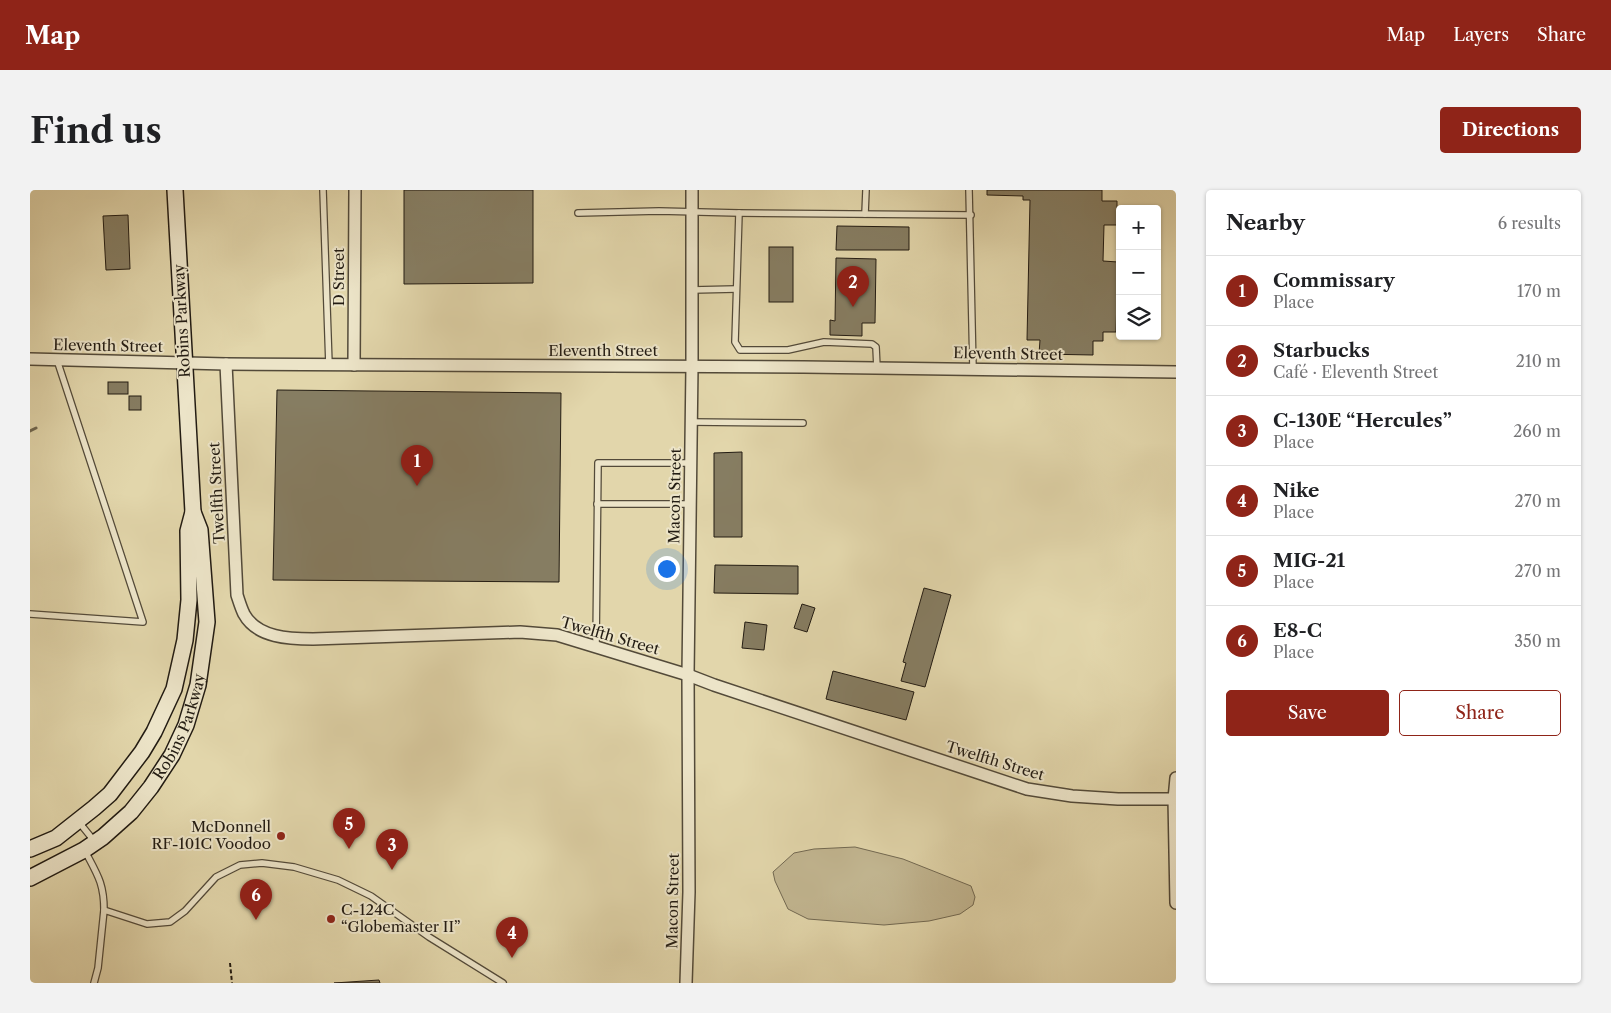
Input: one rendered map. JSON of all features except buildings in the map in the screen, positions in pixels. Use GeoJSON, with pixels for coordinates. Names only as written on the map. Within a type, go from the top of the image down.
{"type":"FeatureCollection","features":[{"type":"Feature","properties":{"kind":"street","name":"Robins Parkway"},"geometry":{"type":"LineString","coordinates":[[30,849],[56,838],[78,821],[110,794],[130,769],[154,732],[174,689],[185,640],[189,600],[188,531],[193,512],[174,190]]}},
{"type":"Feature","properties":{"kind":"street","name":"D Street"},"geometry":{"type":"LineString","coordinates":[[354,365],[355,190]]}},
{"type":"Feature","properties":{"kind":"street","name":"Macon Street"},"geometry":{"type":"LineString","coordinates":[[686,983],[689,892],[688,675],[692,190]]}},
{"type":"Feature","properties":{"kind":"street","name":"Eleventh Street"},"geometry":{"type":"LineString","coordinates":[[30,359],[226,364],[692,366],[1176,372]]}},
{"type":"Feature","properties":{"kind":"street","name":"Twelfth Street"},"geometry":{"type":"LineString","coordinates":[[226,364],[237,595],[245,615],[259,629],[292,639],[520,632],[557,635],[688,675],[1027,789],[1072,796],[1118,799],[1175,799]]}},
{"type":"Feature","properties":{"kind":"street","name":"Robins Parkway"},"geometry":{"type":"LineString","coordinates":[[30,878],[103,838],[131,812],[172,755],[186,724],[198,685],[207,622],[200,530],[193,512]]}},
{"type":"Feature","properties":{"kind":"street"},"geometry":{"type":"LineString","coordinates":[[186,628],[206,632]]}},
{"type":"Feature","properties":{"kind":"street"},"geometry":{"type":"LineString","coordinates":[[163,712],[186,724]]}},
{"type":"Feature","properties":{"kind":"street"},"geometry":{"type":"LineString","coordinates":[[1176,778],[1176,904]]}},
{"type":"Feature","properties":{"kind":"lane"},"geometry":{"type":"LineString","coordinates":[[323,190],[329,365]]}},
{"type":"Feature","properties":{"kind":"lane"},"geometry":{"type":"LineString","coordinates":[[865,214],[866,190]]}},
{"type":"Feature","properties":{"kind":"lane"},"geometry":{"type":"LineString","coordinates":[[969,190],[973,369]]}},
{"type":"Feature","properties":{"kind":"lane"},"geometry":{"type":"LineString","coordinates":[[578,213],[658,211],[692,213],[970,215]]}},
{"type":"Feature","properties":{"kind":"lane"},"geometry":{"type":"LineString","coordinates":[[739,213],[735,342],[740,350],[788,350],[824,342],[872,344],[876,347],[877,368]]}},
{"type":"Feature","properties":{"kind":"lane"},"geometry":{"type":"LineString","coordinates":[[692,290],[736,289]]}},
{"type":"Feature","properties":{"kind":"lane"},"geometry":{"type":"LineString","coordinates":[[30,614],[143,622],[56,360]]}},
{"type":"Feature","properties":{"kind":"lane"},"geometry":{"type":"LineString","coordinates":[[691,422],[803,423]]}},
{"type":"Feature","properties":{"kind":"lane"},"geometry":{"type":"LineString","coordinates":[[596,646],[598,463],[691,463]]}},
{"type":"Feature","properties":{"kind":"lane"},"geometry":{"type":"LineString","coordinates":[[597,504],[690,504]]}},
{"type":"Feature","properties":{"kind":"lane"},"geometry":{"type":"LineString","coordinates":[[78,821],[89,846],[102,884],[104,896],[98,968],[94,983]]}},
{"type":"Feature","properties":{"kind":"lane"},"geometry":{"type":"LineString","coordinates":[[104,910],[147,924],[170,922],[184,911],[216,877],[240,866],[262,863],[294,866],[338,880],[371,896],[428,937],[503,983]]}},
{"type":"Feature","properties":{"kind":"path"},"geometry":{"type":"LineString","coordinates":[[230,963],[232,983]]}},
{"type":"Feature","properties":{"kind":"shaded area"},"geometry":{"type":"Polygon","coordinates":[[[855,847],[903,859],[971,886],[975,897],[973,905],[960,914],[929,921],[884,925],[808,919],[788,909],[775,881],[773,872],[794,853],[814,849],[855,847]]]}},
{"type":"Feature","properties":{"kind":"waterway"},"geometry":{"type":"LineString","coordinates":[[30,431],[36,428]]}},
{"type":"Feature","properties":{"kind":"place","name":"Starbucks"},"geometry":{"type":"Point","coordinates":[853,307]}},
{"type":"Feature","properties":{"kind":"place","name":"Commissary"},"geometry":{"type":"Point","coordinates":[417,486]}},
{"type":"Feature","properties":{"kind":"place","name":"McDonnell RF-101C Voodoo"},"geometry":{"type":"Point","coordinates":[281,836]}},
{"type":"Feature","properties":{"kind":"place","name":"MIG-21"},"geometry":{"type":"Point","coordinates":[349,849]}},
{"type":"Feature","properties":{"kind":"place","name":"C-130E “Hercules”"},"geometry":{"type":"Point","coordinates":[392,870]}},
{"type":"Feature","properties":{"kind":"place","name":"C-124C “Globemaster II”"},"geometry":{"type":"Point","coordinates":[331,919]}},
{"type":"Feature","properties":{"kind":"place","name":"E8-C"},"geometry":{"type":"Point","coordinates":[256,920]}},
{"type":"Feature","properties":{"kind":"place","name":"Nike"},"geometry":{"type":"Point","coordinates":[512,958]}}]}
